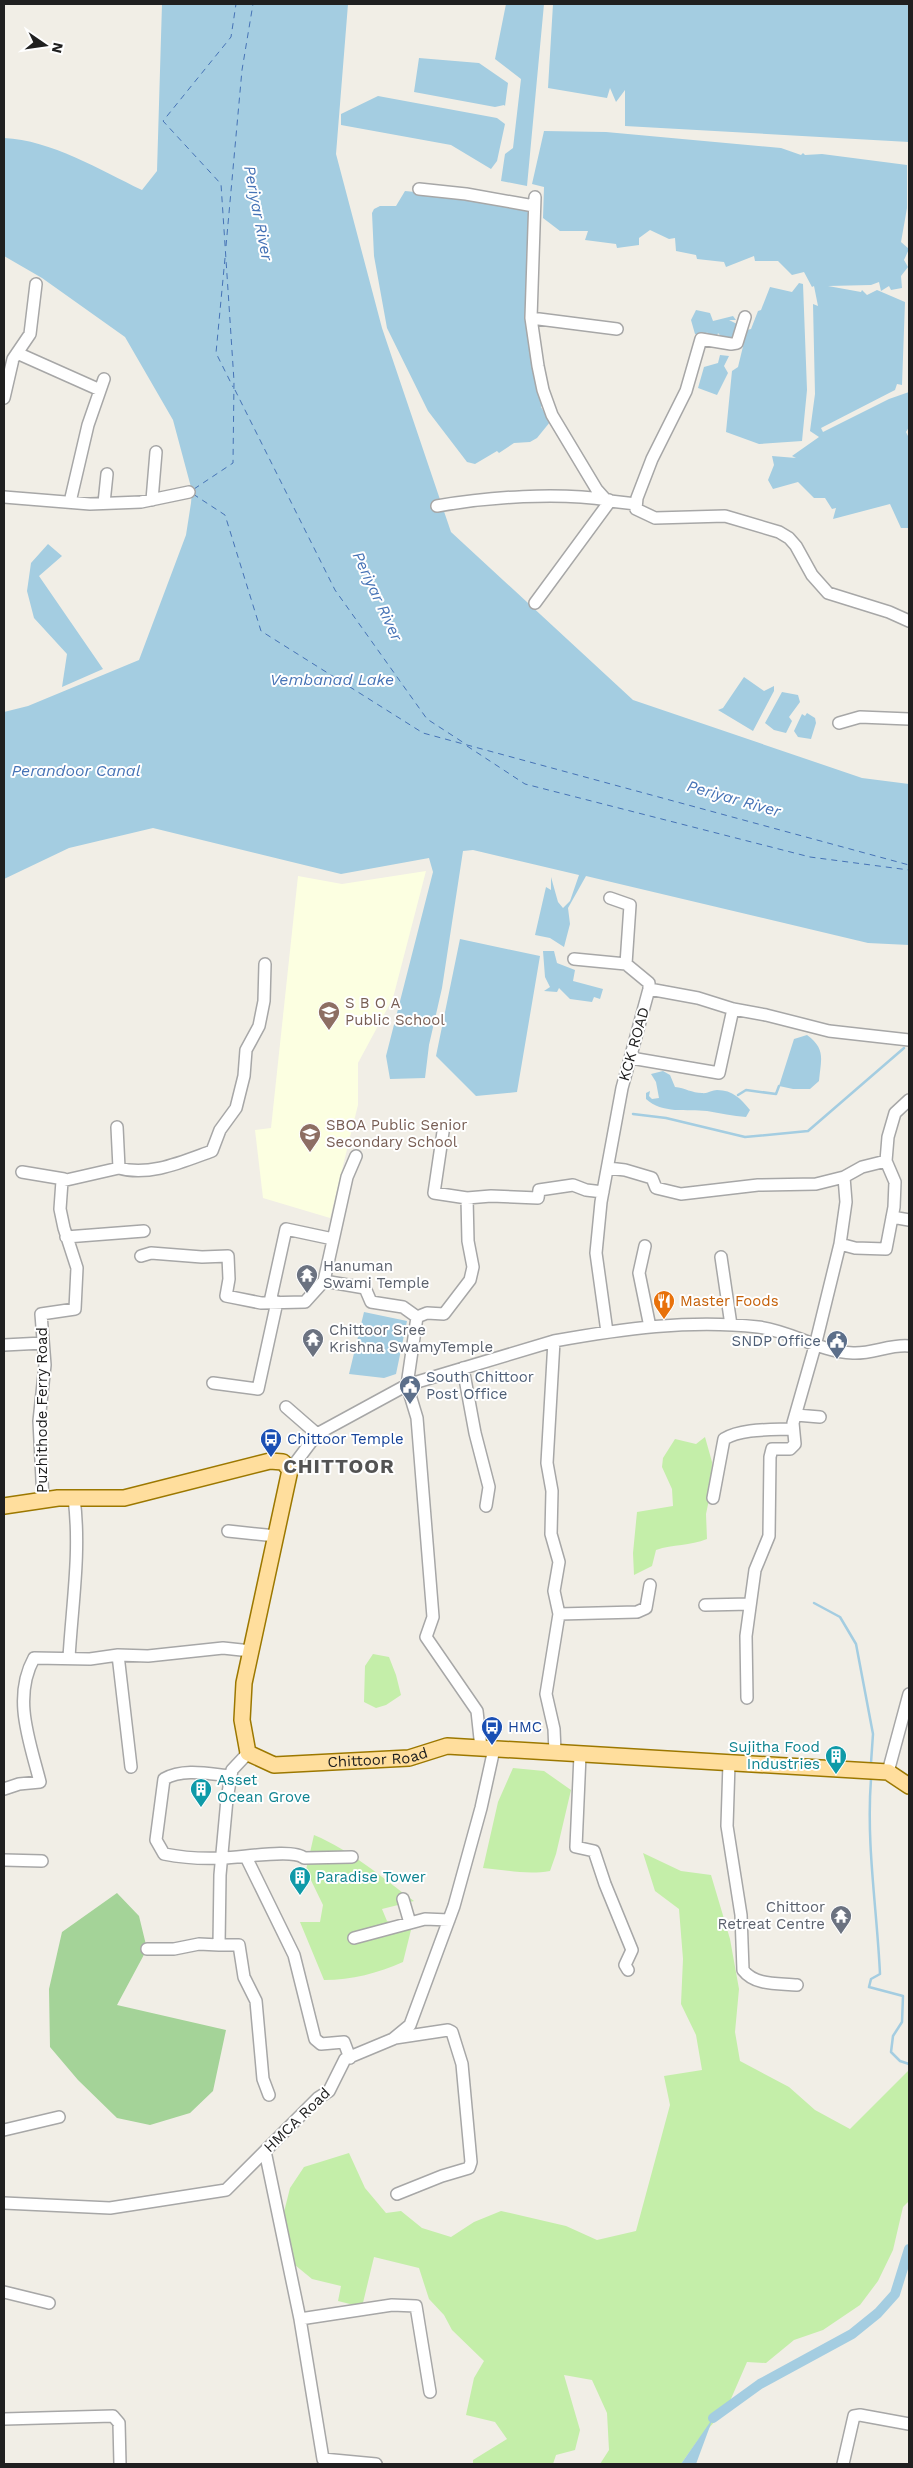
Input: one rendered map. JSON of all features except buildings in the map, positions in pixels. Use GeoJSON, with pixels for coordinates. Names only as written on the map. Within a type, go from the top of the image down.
{"type":"FeatureCollection","features":[{"type":"Feature","properties":{"kind":"main road"},"geometry":{"type":"LineString","coordinates":[[4,1506],[43,1500],[124,1498],[270,1461],[283,1462],[290,1470],[244,1683],[242,1720],[248,1753]]}},
{"type":"Feature","properties":{"kind":"main road","name":"Chittoor Road"},"geometry":{"type":"LineString","coordinates":[[248,1753],[274,1765],[409,1758],[447,1746],[888,1772]]}},
{"type":"Feature","properties":{"kind":"main road"},"geometry":{"type":"LineString","coordinates":[[888,1772],[909,1786]]}},
{"type":"Feature","properties":{"kind":"street"},"geometry":{"type":"LineString","coordinates":[[419,189],[534,201],[531,318],[539,374],[552,415],[597,490],[608,500]]}},
{"type":"Feature","properties":{"kind":"street"},"geometry":{"type":"LineString","coordinates":[[4,398],[13,360],[30,334],[36,284]]}},
{"type":"Feature","properties":{"kind":"street"},"geometry":{"type":"LineString","coordinates":[[746,317],[737,343],[731,344],[701,339],[686,391],[652,459],[636,504],[636,509],[655,518],[725,516],[779,532],[793,542],[812,575],[828,593],[889,612],[909,621]]}},
{"type":"Feature","properties":{"kind":"street"},"geometry":{"type":"LineString","coordinates":[[531,318],[617,329]]}},
{"type":"Feature","properties":{"kind":"street"},"geometry":{"type":"LineString","coordinates":[[17,353],[102,385],[88,425],[70,502]]}},
{"type":"Feature","properties":{"kind":"street"},"geometry":{"type":"LineString","coordinates":[[152,500],[156,452]]}},
{"type":"Feature","properties":{"kind":"street"},"geometry":{"type":"LineString","coordinates":[[104,503],[107,474]]}},
{"type":"Feature","properties":{"kind":"street"},"geometry":{"type":"LineString","coordinates":[[4,496],[104,503],[152,500],[189,492]]}},
{"type":"Feature","properties":{"kind":"street"},"geometry":{"type":"LineString","coordinates":[[437,506],[471,500],[560,497],[636,504]]}},
{"type":"Feature","properties":{"kind":"street"},"geometry":{"type":"LineString","coordinates":[[535,603],[608,500]]}},
{"type":"Feature","properties":{"kind":"street"},"geometry":{"type":"LineString","coordinates":[[839,723],[860,717],[909,719]]}},
{"type":"Feature","properties":{"kind":"street"},"geometry":{"type":"LineString","coordinates":[[610,898],[630,905],[626,964]]}},
{"type":"Feature","properties":{"kind":"street"},"geometry":{"type":"LineString","coordinates":[[574,959],[626,964],[649,983],[649,989]]}},
{"type":"Feature","properties":{"kind":"street"},"geometry":{"type":"LineString","coordinates":[[22,1172],[64,1179],[119,1168],[133,1172],[154,1168],[212,1151],[220,1130],[236,1108],[244,1076],[246,1050],[259,1026],[264,1001],[265,964]]}},
{"type":"Feature","properties":{"kind":"street","name":"KCK ROAD"},"geometry":{"type":"LineString","coordinates":[[608,1332],[596,1253],[603,1192],[622,1088],[649,989],[698,998],[733,1009],[766,1015],[829,1031],[909,1040]]}},
{"type":"Feature","properties":{"kind":"street"},"geometry":{"type":"LineString","coordinates":[[631,1058],[719,1074],[733,1009]]}},
{"type":"Feature","properties":{"kind":"street"},"geometry":{"type":"LineString","coordinates":[[840,1244],[855,1248],[886,1249],[892,1217],[895,1182],[886,1162],[888,1137],[895,1113],[909,1100]]}},
{"type":"Feature","properties":{"kind":"street"},"geometry":{"type":"LineString","coordinates":[[117,1127],[119,1168]]}},
{"type":"Feature","properties":{"kind":"street"},"geometry":{"type":"LineString","coordinates":[[443,1132],[434,1193],[467,1198],[498,1196],[538,1198],[539,1190],[573,1185],[586,1190],[603,1192]]}},
{"type":"Feature","properties":{"kind":"street"},"geometry":{"type":"LineString","coordinates":[[141,1256],[151,1253],[202,1257],[228,1256],[230,1279],[226,1296],[274,1302],[305,1302],[324,1281],[347,1177],[356,1156]]}},
{"type":"Feature","properties":{"kind":"street"},"geometry":{"type":"LineString","coordinates":[[608,1168],[625,1170],[652,1178],[656,1188],[681,1194],[741,1187],[816,1184],[844,1177],[862,1167],[886,1162]]}},
{"type":"Feature","properties":{"kind":"street"},"geometry":{"type":"LineString","coordinates":[[748,1698],[746,1636],[755,1570],[769,1536],[770,1457],[772,1449],[790,1449],[795,1444],[793,1428],[796,1414],[840,1244],[846,1202],[844,1177]]}},
{"type":"Feature","properties":{"kind":"street","name":"Puzhithode Ferry Road"},"geometry":{"type":"LineString","coordinates":[[43,1500],[39,1409],[45,1366],[41,1314],[74,1309],[76,1305],[77,1268],[66,1237],[60,1209],[61,1184],[64,1179]]}},
{"type":"Feature","properties":{"kind":"street"},"geometry":{"type":"LineString","coordinates":[[417,1317],[427,1314],[444,1314],[470,1280],[473,1267],[468,1242],[467,1198]]}},
{"type":"Feature","properties":{"kind":"street"},"geometry":{"type":"LineString","coordinates":[[892,1217],[909,1220]]}},
{"type":"Feature","properties":{"kind":"street"},"geometry":{"type":"LineString","coordinates":[[213,1383],[258,1389],[286,1229],[333,1239]]}},
{"type":"Feature","properties":{"kind":"street"},"geometry":{"type":"LineString","coordinates":[[66,1237],[144,1231]]}},
{"type":"Feature","properties":{"kind":"street"},"geometry":{"type":"LineString","coordinates":[[645,1246],[639,1273],[650,1327]]}},
{"type":"Feature","properties":{"kind":"street"},"geometry":{"type":"LineString","coordinates":[[721,1257],[731,1325]]}},
{"type":"Feature","properties":{"kind":"street"},"geometry":{"type":"LineString","coordinates":[[324,1281],[365,1288],[371,1302],[403,1307],[417,1317]]}},
{"type":"Feature","properties":{"kind":"street"},"geometry":{"type":"LineString","coordinates":[[407,1386],[417,1317]]}},
{"type":"Feature","properties":{"kind":"street"},"geometry":{"type":"LineString","coordinates":[[290,1470],[317,1434],[407,1386],[554,1341],[631,1328],[687,1324],[731,1325],[767,1329],[790,1335],[815,1346],[853,1353],[909,1346]]}},
{"type":"Feature","properties":{"kind":"street"},"geometry":{"type":"LineString","coordinates":[[554,1341],[546,1463],[552,1491],[551,1534],[559,1562],[554,1591],[560,1614],[546,1694],[554,1729],[555,1752]]}},
{"type":"Feature","properties":{"kind":"street"},"geometry":{"type":"LineString","coordinates":[[4,1345],[44,1344]]}},
{"type":"Feature","properties":{"kind":"street"},"geometry":{"type":"LineString","coordinates":[[463,1368],[475,1433],[488,1487],[486,1506]]}},
{"type":"Feature","properties":{"kind":"street","name":"HMCA Road"},"geometry":{"type":"LineString","coordinates":[[4,2203],[110,2208],[226,2190],[318,2098],[329,2091],[344,2059],[393,2039],[410,2025],[449,1920],[479,1815],[487,1748],[477,1712],[426,1637],[433,1617],[417,1418],[407,1386]]}},
{"type":"Feature","properties":{"kind":"street"},"geometry":{"type":"LineString","coordinates":[[286,1407],[317,1434]]}},
{"type":"Feature","properties":{"kind":"street"},"geometry":{"type":"LineString","coordinates":[[796,1414],[820,1417]]}},
{"type":"Feature","properties":{"kind":"street"},"geometry":{"type":"LineString","coordinates":[[713,1498],[724,1439],[737,1434],[793,1428]]}},
{"type":"Feature","properties":{"kind":"street"},"geometry":{"type":"LineString","coordinates":[[69,1658],[77,1517],[74,1498]]}},
{"type":"Feature","properties":{"kind":"street"},"geometry":{"type":"LineString","coordinates":[[228,1531],[276,1536]]}},
{"type":"Feature","properties":{"kind":"street"},"geometry":{"type":"LineString","coordinates":[[560,1614],[637,1612],[646,1608],[650,1585]]}},
{"type":"Feature","properties":{"kind":"street"},"geometry":{"type":"LineString","coordinates":[[705,1605],[750,1604]]}},
{"type":"Feature","properties":{"kind":"street"},"geometry":{"type":"LineString","coordinates":[[4,1789],[19,1784],[40,1782],[32,1759],[24,1724],[26,1682],[34,1658],[90,1660],[118,1655],[148,1656],[224,1648],[251,1651]]}},
{"type":"Feature","properties":{"kind":"street"},"geometry":{"type":"LineString","coordinates":[[118,1655],[131,1767]]}},
{"type":"Feature","properties":{"kind":"street"},"geometry":{"type":"LineString","coordinates":[[888,1772],[909,1694]]}},
{"type":"Feature","properties":{"kind":"street"},"geometry":{"type":"LineString","coordinates":[[219,1945],[222,1858],[231,1776],[236,1764],[248,1753]]}},
{"type":"Feature","properties":{"kind":"street"},"geometry":{"type":"LineString","coordinates":[[580,1755],[576,1847],[594,1851],[605,1884],[632,1950],[625,1964],[628,1970]]}},
{"type":"Feature","properties":{"kind":"street"},"geometry":{"type":"LineString","coordinates":[[729,1763],[727,1826],[741,1915],[744,1970],[748,1976],[756,1981],[797,1984]]}},
{"type":"Feature","properties":{"kind":"street"},"geometry":{"type":"LineString","coordinates":[[231,1776],[184,1772],[172,1774],[164,1779],[156,1840],[164,1854],[183,1858],[246,1857],[289,1853],[300,1854],[304,1858],[352,1857]]}},
{"type":"Feature","properties":{"kind":"street"},"geometry":{"type":"LineString","coordinates":[[246,1857],[294,1954],[315,2039],[321,2044],[344,2042],[350,2058]]}},
{"type":"Feature","properties":{"kind":"street"},"geometry":{"type":"LineString","coordinates":[[4,1860],[42,1861]]}},
{"type":"Feature","properties":{"kind":"street"},"geometry":{"type":"LineString","coordinates":[[403,1899],[410,1923]]}},
{"type":"Feature","properties":{"kind":"street"},"geometry":{"type":"LineString","coordinates":[[354,1938],[425,1919],[449,1920]]}},
{"type":"Feature","properties":{"kind":"street"},"geometry":{"type":"LineString","coordinates":[[147,1949],[174,1950],[198,1944],[239,1944],[244,1977],[256,2001],[263,2079],[269,2095]]}},
{"type":"Feature","properties":{"kind":"street"},"geometry":{"type":"LineString","coordinates":[[393,2039],[448,2030],[452,2032],[462,2064],[471,2162],[469,2168],[442,2176],[397,2194]]}},
{"type":"Feature","properties":{"kind":"street"},"geometry":{"type":"LineString","coordinates":[[4,2130],[59,2117]]}},
{"type":"Feature","properties":{"kind":"street"},"geometry":{"type":"LineString","coordinates":[[265,2151],[300,2319],[323,2459],[376,2464]]}},
{"type":"Feature","properties":{"kind":"street"},"geometry":{"type":"LineString","coordinates":[[4,2292],[48,2303]]}},
{"type":"Feature","properties":{"kind":"street"},"geometry":{"type":"LineString","coordinates":[[300,2319],[392,2305],[416,2306],[430,2392]]}},
{"type":"Feature","properties":{"kind":"street"},"geometry":{"type":"LineString","coordinates":[[842,2464],[854,2416],[860,2415],[909,2424]]}},
{"type":"Feature","properties":{"kind":"street"},"geometry":{"type":"LineString","coordinates":[[4,2419],[113,2416],[120,2423],[120,2464]]}},
{"type":"Feature","properties":{"kind":"shaded area","name":"S B O A Public School"},"geometry":{"type":"Polygon","coordinates":[[[426,871],[393,998],[358,1063],[358,1105],[330,1218],[263,1198],[255,1130],[271,1128],[298,876],[342,884],[426,871]]]}},
{"type":"Feature","properties":{"kind":"green space"},"geometry":{"type":"Polygon","coordinates":[[[705,1437],[712,1462],[711,1490],[706,1514],[707,1539],[656,1550],[652,1566],[634,1575],[633,1553],[637,1512],[673,1506],[672,1489],[662,1467],[663,1458],[675,1439],[696,1444],[705,1437]]]}},
{"type":"Feature","properties":{"kind":"green space"},"geometry":{"type":"Polygon","coordinates":[[[373,1654],[389,1657],[401,1695],[386,1705],[376,1708],[364,1702],[365,1666],[373,1654]]]}},
{"type":"Feature","properties":{"kind":"green space"},"geometry":{"type":"Polygon","coordinates":[[[513,1768],[544,1771],[571,1790],[556,1854],[550,1871],[525,1872],[483,1868],[498,1802],[513,1768]]]}},
{"type":"Feature","properties":{"kind":"green space"},"geometry":{"type":"Polygon","coordinates":[[[314,1835],[354,1857],[414,1901],[382,1909],[387,1921],[411,1930],[403,1962],[365,1975],[345,1979],[324,1980],[300,1922],[320,1922],[323,1905],[306,1870],[314,1835]]]}},
{"type":"Feature","properties":{"kind":"green space"},"geometry":{"type":"Polygon","coordinates":[[[643,1853],[681,1871],[711,1875],[730,1939],[739,1989],[735,2032],[740,2061],[789,2087],[815,2110],[850,2129],[909,2070],[909,2201],[903,2207],[893,2250],[878,2281],[860,2305],[823,2330],[794,2340],[766,2363],[747,2362],[727,2408],[698,2440],[681,2464],[600,2464],[609,2450],[607,2413],[592,2380],[564,2375],[580,2430],[575,2450],[556,2455],[553,2464],[473,2464],[473,2460],[507,2439],[495,2422],[466,2415],[474,2378],[484,2361],[452,2330],[444,2315],[429,2299],[419,2268],[374,2257],[362,2307],[338,2301],[341,2286],[312,2279],[295,2265],[282,2220],[290,2188],[304,2167],[349,2153],[365,2188],[386,2213],[401,2211],[422,2228],[451,2237],[474,2222],[501,2211],[566,2226],[597,2240],[636,2231],[670,2105],[664,2076],[702,2070],[696,2035],[681,2004],[683,1959],[679,1909],[655,1891],[643,1853]]]}},
{"type":"Feature","properties":{"kind":"green space"},"geometry":{"type":"Polygon","coordinates":[[[117,1893],[139,1916],[147,1949],[117,2005],[226,2030],[213,2091],[190,2113],[150,2125],[117,2118],[78,2080],[50,2047],[49,1989],[62,1932],[117,1893]]]}},
{"type":"Feature","properties":{"kind":"water","name":"Vembanad Lake"},"geometry":{"type":"Polygon","coordinates":[[[162,4],[348,4],[336,154],[382,328],[451,532],[633,700],[862,778],[909,784],[909,945],[868,943],[586,876],[568,908],[570,924],[564,947],[550,938],[535,935],[546,887],[551,890],[551,877],[558,902],[563,908],[570,901],[579,875],[473,850],[463,851],[442,988],[429,1045],[425,1078],[390,1079],[386,1056],[433,872],[429,858],[341,874],[153,828],[69,848],[4,879],[4,712],[28,706],[139,660],[186,535],[192,491],[173,420],[125,337],[42,278],[4,256],[4,138],[22,140],[57,150],[142,190],[157,171],[162,4]]]}},
{"type":"Feature","properties":{"kind":"water"},"geometry":{"type":"Polygon","coordinates":[[[506,4],[544,4],[527,186],[501,181],[505,154],[513,148],[521,79],[495,59],[506,4]]]}},
{"type":"Feature","properties":{"kind":"water"},"geometry":{"type":"Polygon","coordinates":[[[553,4],[909,4],[909,142],[625,126],[625,90],[616,102],[610,88],[607,98],[548,88],[553,4]]]}},
{"type":"Feature","properties":{"kind":"water"},"geometry":{"type":"Polygon","coordinates":[[[419,58],[479,63],[508,83],[505,106],[495,107],[414,92],[419,58]]]}},
{"type":"Feature","properties":{"kind":"water"},"geometry":{"type":"Polygon","coordinates":[[[378,96],[497,118],[505,124],[497,161],[491,169],[451,145],[341,125],[341,114],[378,96]]]}},
{"type":"Feature","properties":{"kind":"water"},"geometry":{"type":"Polygon","coordinates":[[[544,131],[606,132],[781,148],[801,155],[803,153],[805,155],[822,154],[907,165],[907,208],[901,242],[909,249],[904,260],[908,267],[901,276],[902,288],[891,290],[889,286],[881,291],[879,282],[871,285],[828,286],[861,292],[862,290],[867,295],[877,290],[905,302],[902,385],[897,384],[895,390],[821,428],[823,432],[889,399],[909,392],[909,427],[906,432],[909,438],[909,528],[901,528],[890,504],[833,519],[836,508],[832,509],[825,498],[814,498],[798,482],[773,489],[768,480],[774,465],[772,456],[796,458],[792,456],[819,437],[810,431],[815,394],[813,304],[818,306],[814,286],[812,287],[804,272],[792,275],[778,261],[755,261],[754,256],[726,267],[724,262],[697,259],[696,255],[676,251],[675,238],[669,239],[650,230],[639,238],[639,245],[617,248],[616,244],[585,240],[588,231],[560,231],[543,218],[544,187],[532,184],[544,131]]]}},
{"type":"Feature","properties":{"kind":"water"},"geometry":{"type":"Polygon","coordinates":[[[405,191],[465,197],[530,210],[528,325],[544,403],[541,407],[550,422],[537,438],[530,442],[514,443],[499,453],[497,451],[475,464],[467,462],[428,411],[387,328],[374,256],[372,213],[374,209],[380,206],[396,206],[405,191]]]}},
{"type":"Feature","properties":{"kind":"water"},"geometry":{"type":"Polygon","coordinates":[[[799,283],[803,284],[807,390],[802,441],[759,444],[726,432],[732,371],[738,367],[747,330],[751,329],[770,287],[792,292],[799,283]]]}},
{"type":"Feature","properties":{"kind":"water"},"geometry":{"type":"Polygon","coordinates":[[[696,310],[710,313],[713,321],[733,316],[736,320],[729,320],[739,325],[737,340],[725,341],[718,333],[716,339],[709,337],[707,332],[705,337],[695,334],[691,320],[696,310]]]}},
{"type":"Feature","properties":{"kind":"water"},"geometry":{"type":"Polygon","coordinates":[[[720,355],[729,356],[724,366],[728,373],[717,395],[698,388],[704,367],[718,363],[720,355]]]}},
{"type":"Feature","properties":{"kind":"water"},"geometry":{"type":"Polygon","coordinates":[[[48,544],[62,556],[39,576],[103,669],[62,687],[67,654],[34,618],[27,591],[31,563],[48,544]]]}},
{"type":"Feature","properties":{"kind":"water"},"geometry":{"type":"Polygon","coordinates":[[[744,677],[764,691],[774,686],[774,691],[753,731],[718,710],[723,708],[744,677]]]}},
{"type":"Feature","properties":{"kind":"water"},"geometry":{"type":"Polygon","coordinates":[[[782,692],[798,695],[800,702],[789,717],[792,721],[786,733],[774,730],[765,723],[782,692]]]}},
{"type":"Feature","properties":{"kind":"water"},"geometry":{"type":"Polygon","coordinates":[[[807,713],[815,718],[816,723],[811,739],[798,737],[794,731],[802,714],[805,716],[807,713]]]}},
{"type":"Feature","properties":{"kind":"water"},"geometry":{"type":"Polygon","coordinates":[[[460,939],[540,956],[517,1092],[476,1096],[436,1056],[460,939]]]}},
{"type":"Feature","properties":{"kind":"water"},"geometry":{"type":"Polygon","coordinates":[[[543,951],[554,951],[557,963],[575,970],[573,981],[603,989],[600,999],[594,997],[592,1002],[570,999],[559,988],[557,992],[544,991],[550,987],[545,977],[543,951]]]}},
{"type":"Feature","properties":{"kind":"water"},"geometry":{"type":"Polygon","coordinates":[[[807,1035],[820,1050],[819,1081],[810,1089],[793,1089],[779,1086],[794,1039],[807,1035]]]}},
{"type":"Feature","properties":{"kind":"water"},"geometry":{"type":"Polygon","coordinates":[[[663,1071],[670,1075],[675,1087],[698,1093],[723,1090],[732,1093],[750,1110],[746,1117],[707,1111],[667,1109],[652,1104],[646,1099],[646,1093],[650,1091],[649,1096],[652,1099],[659,1098],[656,1082],[651,1074],[663,1071]]]}},
{"type":"Feature","properties":{"kind":"water"},"geometry":{"type":"Polygon","coordinates":[[[364,1312],[407,1321],[396,1374],[384,1378],[349,1374],[364,1312]]]}},
{"type":"Feature","properties":{"kind":"water"},"geometry":{"type":"Polygon","coordinates":[[[713,2418],[696,2464],[681,2464],[713,2418]]]}},
{"type":"Feature","properties":{"kind":"waterway"},"geometry":{"type":"LineString","coordinates":[[633,1114],[666,1118],[745,1137],[808,1131],[904,1048]]}},
{"type":"Feature","properties":{"kind":"waterway"},"geometry":{"type":"LineString","coordinates":[[738,1095],[746,1090],[776,1094],[779,1086]]}},
{"type":"Feature","properties":{"kind":"waterway"},"geometry":{"type":"LineString","coordinates":[[814,1603],[840,1617],[856,1644],[873,1734],[871,1763]]}},
{"type":"Feature","properties":{"kind":"waterway"},"geometry":{"type":"LineString","coordinates":[[871,1779],[871,1852],[880,1974],[871,1979],[869,1987],[903,1996],[902,2022],[893,2036],[891,2052],[900,2061],[909,2064]]}},
{"type":"Feature","properties":{"kind":"waterway"},"geometry":{"type":"LineString","coordinates":[[713,2418],[760,2384],[852,2334],[878,2313],[895,2294],[909,2249]]}},
{"type":"Feature","properties":{"kind":"ferry route"},"geometry":{"type":"LineString","coordinates":[[194,489],[233,463],[234,381],[221,184],[163,121],[231,37],[236,4]]}},
{"type":"Feature","properties":{"kind":"ferry route"},"geometry":{"type":"LineString","coordinates":[[226,246],[242,70],[253,4]]}},
{"type":"Feature","properties":{"kind":"ferry route"},"geometry":{"type":"LineString","coordinates":[[225,258],[216,353],[233,387]]}},
{"type":"Feature","properties":{"kind":"ferry route"},"geometry":{"type":"LineString","coordinates":[[235,390],[335,590],[427,719],[464,743]]}},
{"type":"Feature","properties":{"kind":"ferry route"},"geometry":{"type":"LineString","coordinates":[[193,494],[225,515],[261,631],[423,733],[909,865]]}},
{"type":"Feature","properties":{"kind":"ferry route"},"geometry":{"type":"LineString","coordinates":[[467,746],[525,784],[810,857],[909,870]]}},
{"type":"Feature","properties":{"kind":"place","name":"S B O A Public School"},"geometry":{"type":"Point","coordinates":[329,1031]}},
{"type":"Feature","properties":{"kind":"place","name":"SBOA Public Senior Secondary School"},"geometry":{"type":"Point","coordinates":[310,1153]}},
{"type":"Feature","properties":{"kind":"place","name":"Hanuman Swami Temple"},"geometry":{"type":"Point","coordinates":[307,1294]}},
{"type":"Feature","properties":{"kind":"place","name":"Master Foods"},"geometry":{"type":"Point","coordinates":[664,1320]}},
{"type":"Feature","properties":{"kind":"place","name":"Chittoor Sree Krishna SwamyTemple"},"geometry":{"type":"Point","coordinates":[313,1358]}},
{"type":"Feature","properties":{"kind":"place","name":"SNDP Office"},"geometry":{"type":"Point","coordinates":[837,1360]}},
{"type":"Feature","properties":{"kind":"place","name":"South Chittoor Post Office"},"geometry":{"type":"Point","coordinates":[410,1405]}},
{"type":"Feature","properties":{"kind":"place","name":"Chittoor Temple"},"geometry":{"type":"Point","coordinates":[271,1458]}},
{"type":"Feature","properties":{"kind":"place","name":"HMC"},"geometry":{"type":"Point","coordinates":[492,1746]}},
{"type":"Feature","properties":{"kind":"place","name":"Sujitha Food Industries"},"geometry":{"type":"Point","coordinates":[836,1775]}},
{"type":"Feature","properties":{"kind":"place","name":"Asset Ocean Grove"},"geometry":{"type":"Point","coordinates":[201,1808]}},
{"type":"Feature","properties":{"kind":"place","name":"Paradise Tower"},"geometry":{"type":"Point","coordinates":[300,1896]}},
{"type":"Feature","properties":{"kind":"place","name":"Chittoor Retreat Centre"},"geometry":{"type":"Point","coordinates":[841,1935]}},
{"type":"Feature","properties":{"kind":"district","name":"CHITTOOR"},"geometry":{"type":"Point","coordinates":[339,1466]}},
{"type":"Feature","properties":{"kind":"water label","name":"Periyar River"},"geometry":{"type":"Point","coordinates":[259,213]}},
{"type":"Feature","properties":{"kind":"water label","name":"Periyar River"},"geometry":{"type":"Point","coordinates":[378,596]}},
{"type":"Feature","properties":{"kind":"water label","name":"Perandoor Canal"},"geometry":{"type":"Point","coordinates":[76,770]}},
{"type":"Feature","properties":{"kind":"water label","name":"Periyar River"},"geometry":{"type":"Point","coordinates":[734,798]}}]}
